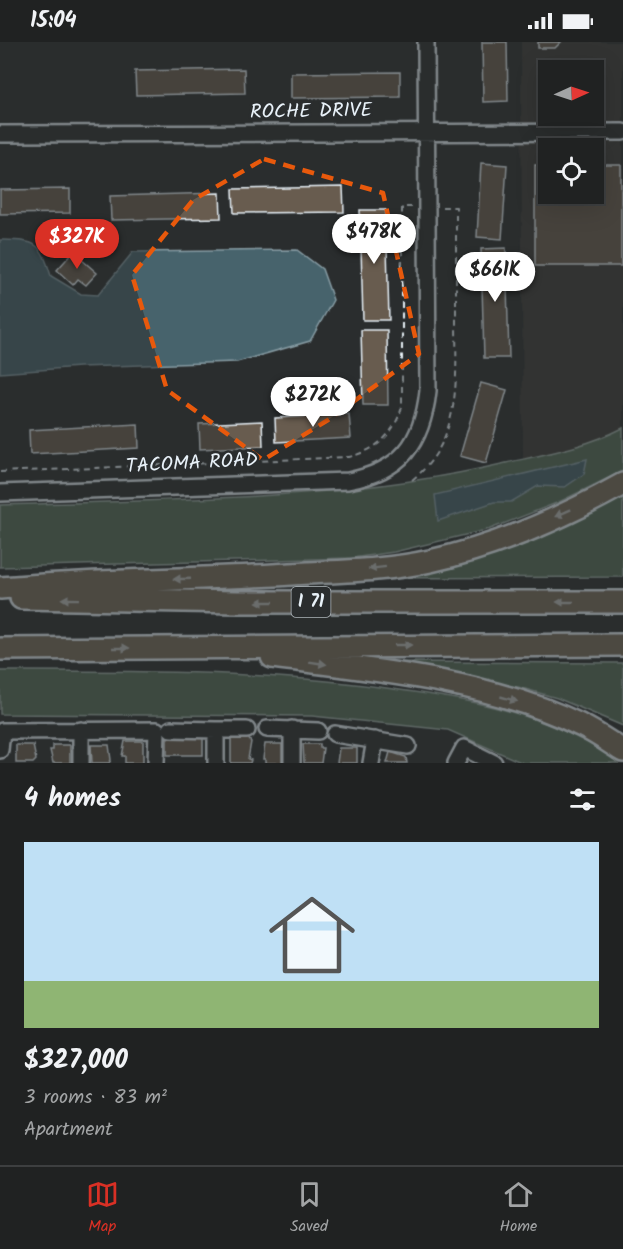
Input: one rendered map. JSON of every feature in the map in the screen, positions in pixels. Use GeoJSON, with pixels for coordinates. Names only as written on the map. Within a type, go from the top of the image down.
{"type":"FeatureCollection","features":[{"type":"Feature","properties":{"kind":"highway"},"geometry":{"type":"LineString","coordinates":[[0,588],[64,582],[264,576],[364,570],[429,562],[516,534],[623,484]]}},
{"type":"Feature","properties":{"kind":"highway","name":"I 71"},"geometry":{"type":"LineString","coordinates":[[0,598],[237,602],[623,602]]}},
{"type":"Feature","properties":{"kind":"highway","name":"I 71"},"geometry":{"type":"LineString","coordinates":[[0,649],[623,645]]}},
{"type":"Feature","properties":{"kind":"highway"},"geometry":{"type":"LineString","coordinates":[[197,647],[478,689],[534,706],[580,725],[623,751]]}},
{"type":"Feature","properties":{"kind":"street"},"geometry":{"type":"LineString","coordinates":[[426,42],[426,132]]}},
{"type":"Feature","properties":{"kind":"street","name":"TACOMA ROAD"},"geometry":{"type":"LineString","coordinates":[[0,493],[270,481],[348,481],[369,477],[385,470],[413,444],[425,417],[429,325],[426,132]]}},
{"type":"Feature","properties":{"kind":"street","name":"ROCHE DRIVE"},"geometry":{"type":"LineString","coordinates":[[0,134],[623,132]]}},
{"type":"Feature","properties":{"kind":"street"},"geometry":{"type":"LineString","coordinates":[[171,729],[247,730]]}},
{"type":"Feature","properties":{"kind":"street"},"geometry":{"type":"LineString","coordinates":[[267,729],[318,731]]}},
{"type":"Feature","properties":{"kind":"street"},"geometry":{"type":"LineString","coordinates":[[292,729],[292,763]]}},
{"type":"Feature","properties":{"kind":"street"},"geometry":{"type":"LineString","coordinates":[[81,730],[81,763]]}},
{"type":"Feature","properties":{"kind":"street"},"geometry":{"type":"LineString","coordinates":[[0,750],[1,731],[157,730],[156,763]]}},
{"type":"Feature","properties":{"kind":"street"},"geometry":{"type":"LineString","coordinates":[[216,730],[216,763]]}},
{"type":"Feature","properties":{"kind":"street"},"geometry":{"type":"LineString","coordinates":[[335,734],[408,746]]}},
{"type":"Feature","properties":{"kind":"street"},"geometry":{"type":"LineString","coordinates":[[371,763],[375,740]]}},
{"type":"Feature","properties":{"kind":"street"},"geometry":{"type":"LineString","coordinates":[[456,763],[464,748],[494,763]]}},
{"type":"Feature","properties":{"kind":"path"},"geometry":{"type":"LineString","coordinates":[[0,472],[349,457],[381,443],[399,417],[403,398],[402,207],[419,208]]}},
{"type":"Feature","properties":{"kind":"path"},"geometry":{"type":"LineString","coordinates":[[412,480],[428,465],[442,444],[453,413],[456,388],[456,207],[438,207]]}},
{"type":"Feature","properties":{"kind":"highlighted area"},"geometry":{"type":"Polygon","coordinates":[[[264,159],[383,193],[419,354],[328,420],[263,460],[167,390],[132,275],[193,200],[264,159]]]}},
{"type":"Feature","properties":{"kind":"shaded area"},"geometry":{"type":"Polygon","coordinates":[[[521,42],[623,42],[623,428],[582,446],[523,459],[521,42]]]}},
{"type":"Feature","properties":{"kind":"green space"},"geometry":{"type":"Polygon","coordinates":[[[623,428],[623,471],[559,502],[490,529],[394,552],[352,558],[0,567],[0,505],[254,496],[381,485],[444,476],[551,453],[595,440],[623,428]]]}},
{"type":"Feature","properties":{"kind":"green space"},"geometry":{"type":"Polygon","coordinates":[[[623,496],[623,577],[369,578],[577,518],[623,496]]]}},
{"type":"Feature","properties":{"kind":"green space"},"geometry":{"type":"Polygon","coordinates":[[[381,662],[623,663],[623,726],[557,698],[518,687],[381,662]]]}},
{"type":"Feature","properties":{"kind":"green space"},"geometry":{"type":"Polygon","coordinates":[[[0,671],[200,673],[350,683],[494,707],[562,730],[623,763],[523,763],[448,730],[312,716],[0,714],[0,671]]]}},
{"type":"Feature","properties":{"kind":"water"},"geometry":{"type":"Polygon","coordinates":[[[0,240],[29,242],[35,245],[40,249],[51,276],[81,294],[98,295],[133,252],[297,250],[322,269],[333,300],[310,341],[237,362],[79,367],[0,373],[0,240]]]}},
{"type":"Feature","properties":{"kind":"water"},"geometry":{"type":"Polygon","coordinates":[[[587,459],[584,474],[565,487],[538,486],[511,502],[494,502],[438,521],[435,495],[587,459]]]}},
{"type":"Feature","properties":{"kind":"building"},"geometry":{"type":"Polygon","coordinates":[[[482,42],[507,42],[508,101],[483,102],[482,42]]]}},
{"type":"Feature","properties":{"kind":"building"},"geometry":{"type":"Polygon","coordinates":[[[538,42],[561,42],[555,48],[538,48],[538,42]]]}},
{"type":"Feature","properties":{"kind":"building"},"geometry":{"type":"Polygon","coordinates":[[[244,69],[245,93],[136,95],[135,71],[244,69]]]}},
{"type":"Feature","properties":{"kind":"building"},"geometry":{"type":"Polygon","coordinates":[[[400,72],[400,97],[291,98],[291,73],[400,72]]]}},
{"type":"Feature","properties":{"kind":"building"},"geometry":{"type":"Polygon","coordinates":[[[481,163],[507,165],[502,239],[477,237],[481,163]]]}},
{"type":"Feature","properties":{"kind":"building"},"geometry":{"type":"Polygon","coordinates":[[[535,165],[538,165],[538,204],[604,204],[604,165],[621,165],[621,266],[535,266],[535,165]]]}},
{"type":"Feature","properties":{"kind":"building"},"geometry":{"type":"Polygon","coordinates":[[[343,187],[344,212],[234,213],[233,189],[343,187]]]}},
{"type":"Feature","properties":{"kind":"building"},"geometry":{"type":"Polygon","coordinates":[[[70,189],[70,213],[0,214],[0,190],[70,189]]]}},
{"type":"Feature","properties":{"kind":"building"},"geometry":{"type":"Polygon","coordinates":[[[220,193],[221,218],[111,220],[110,196],[220,193]]]}},
{"type":"Feature","properties":{"kind":"building"},"geometry":{"type":"Polygon","coordinates":[[[360,210],[386,210],[389,320],[363,320],[360,210]]]}},
{"type":"Feature","properties":{"kind":"building"},"geometry":{"type":"Polygon","coordinates":[[[506,248],[509,358],[484,358],[481,249],[506,248]]]}},
{"type":"Feature","properties":{"kind":"building"},"geometry":{"type":"Polygon","coordinates":[[[73,252],[97,273],[86,285],[78,279],[73,285],[57,270],[73,252]]]}},
{"type":"Feature","properties":{"kind":"building"},"geometry":{"type":"Polygon","coordinates":[[[361,330],[387,330],[388,405],[363,405],[361,330]]]}},
{"type":"Feature","properties":{"kind":"building"},"geometry":{"type":"Polygon","coordinates":[[[481,383],[507,390],[486,463],[460,456],[481,383]]]}},
{"type":"Feature","properties":{"kind":"building"},"geometry":{"type":"Polygon","coordinates":[[[349,414],[351,438],[276,442],[275,418],[349,414]]]}},
{"type":"Feature","properties":{"kind":"building"},"geometry":{"type":"Polygon","coordinates":[[[262,421],[263,446],[200,449],[199,424],[262,421]]]}},
{"type":"Feature","properties":{"kind":"building"},"geometry":{"type":"Polygon","coordinates":[[[138,424],[139,448],[30,454],[29,430],[138,424]]]}},
{"type":"Feature","properties":{"kind":"building"},"geometry":{"type":"Polygon","coordinates":[[[171,735],[203,737],[203,755],[167,755],[167,737],[171,735]]]}},
{"type":"Feature","properties":{"kind":"building"},"geometry":{"type":"Polygon","coordinates":[[[231,737],[248,738],[251,742],[248,759],[251,760],[250,763],[231,763],[231,737]]]}},
{"type":"Feature","properties":{"kind":"building"},"geometry":{"type":"Polygon","coordinates":[[[125,741],[143,741],[143,763],[125,763],[125,756],[122,756],[125,741]]]}},
{"type":"Feature","properties":{"kind":"building"},"geometry":{"type":"Polygon","coordinates":[[[265,744],[282,744],[282,763],[265,763],[263,759],[265,744]]]}},
{"type":"Feature","properties":{"kind":"building"},"geometry":{"type":"Polygon","coordinates":[[[303,744],[320,744],[320,748],[323,748],[321,763],[304,763],[303,744]]]}},
{"type":"Feature","properties":{"kind":"building"},"geometry":{"type":"Polygon","coordinates":[[[16,745],[33,745],[36,760],[33,763],[16,763],[16,745]]]}},
{"type":"Feature","properties":{"kind":"building"},"geometry":{"type":"Polygon","coordinates":[[[53,745],[70,745],[70,763],[53,763],[50,750],[53,750],[53,745]]]}},
{"type":"Feature","properties":{"kind":"building"},"geometry":{"type":"Polygon","coordinates":[[[91,745],[109,745],[111,760],[109,763],[92,763],[91,745]]]}},
{"type":"Feature","properties":{"kind":"building"},"geometry":{"type":"Polygon","coordinates":[[[339,748],[357,748],[357,763],[337,763],[339,748]]]}},
{"type":"Feature","properties":{"kind":"building"},"geometry":{"type":"Polygon","coordinates":[[[390,752],[406,757],[407,763],[387,763],[390,752]]]}}]}
